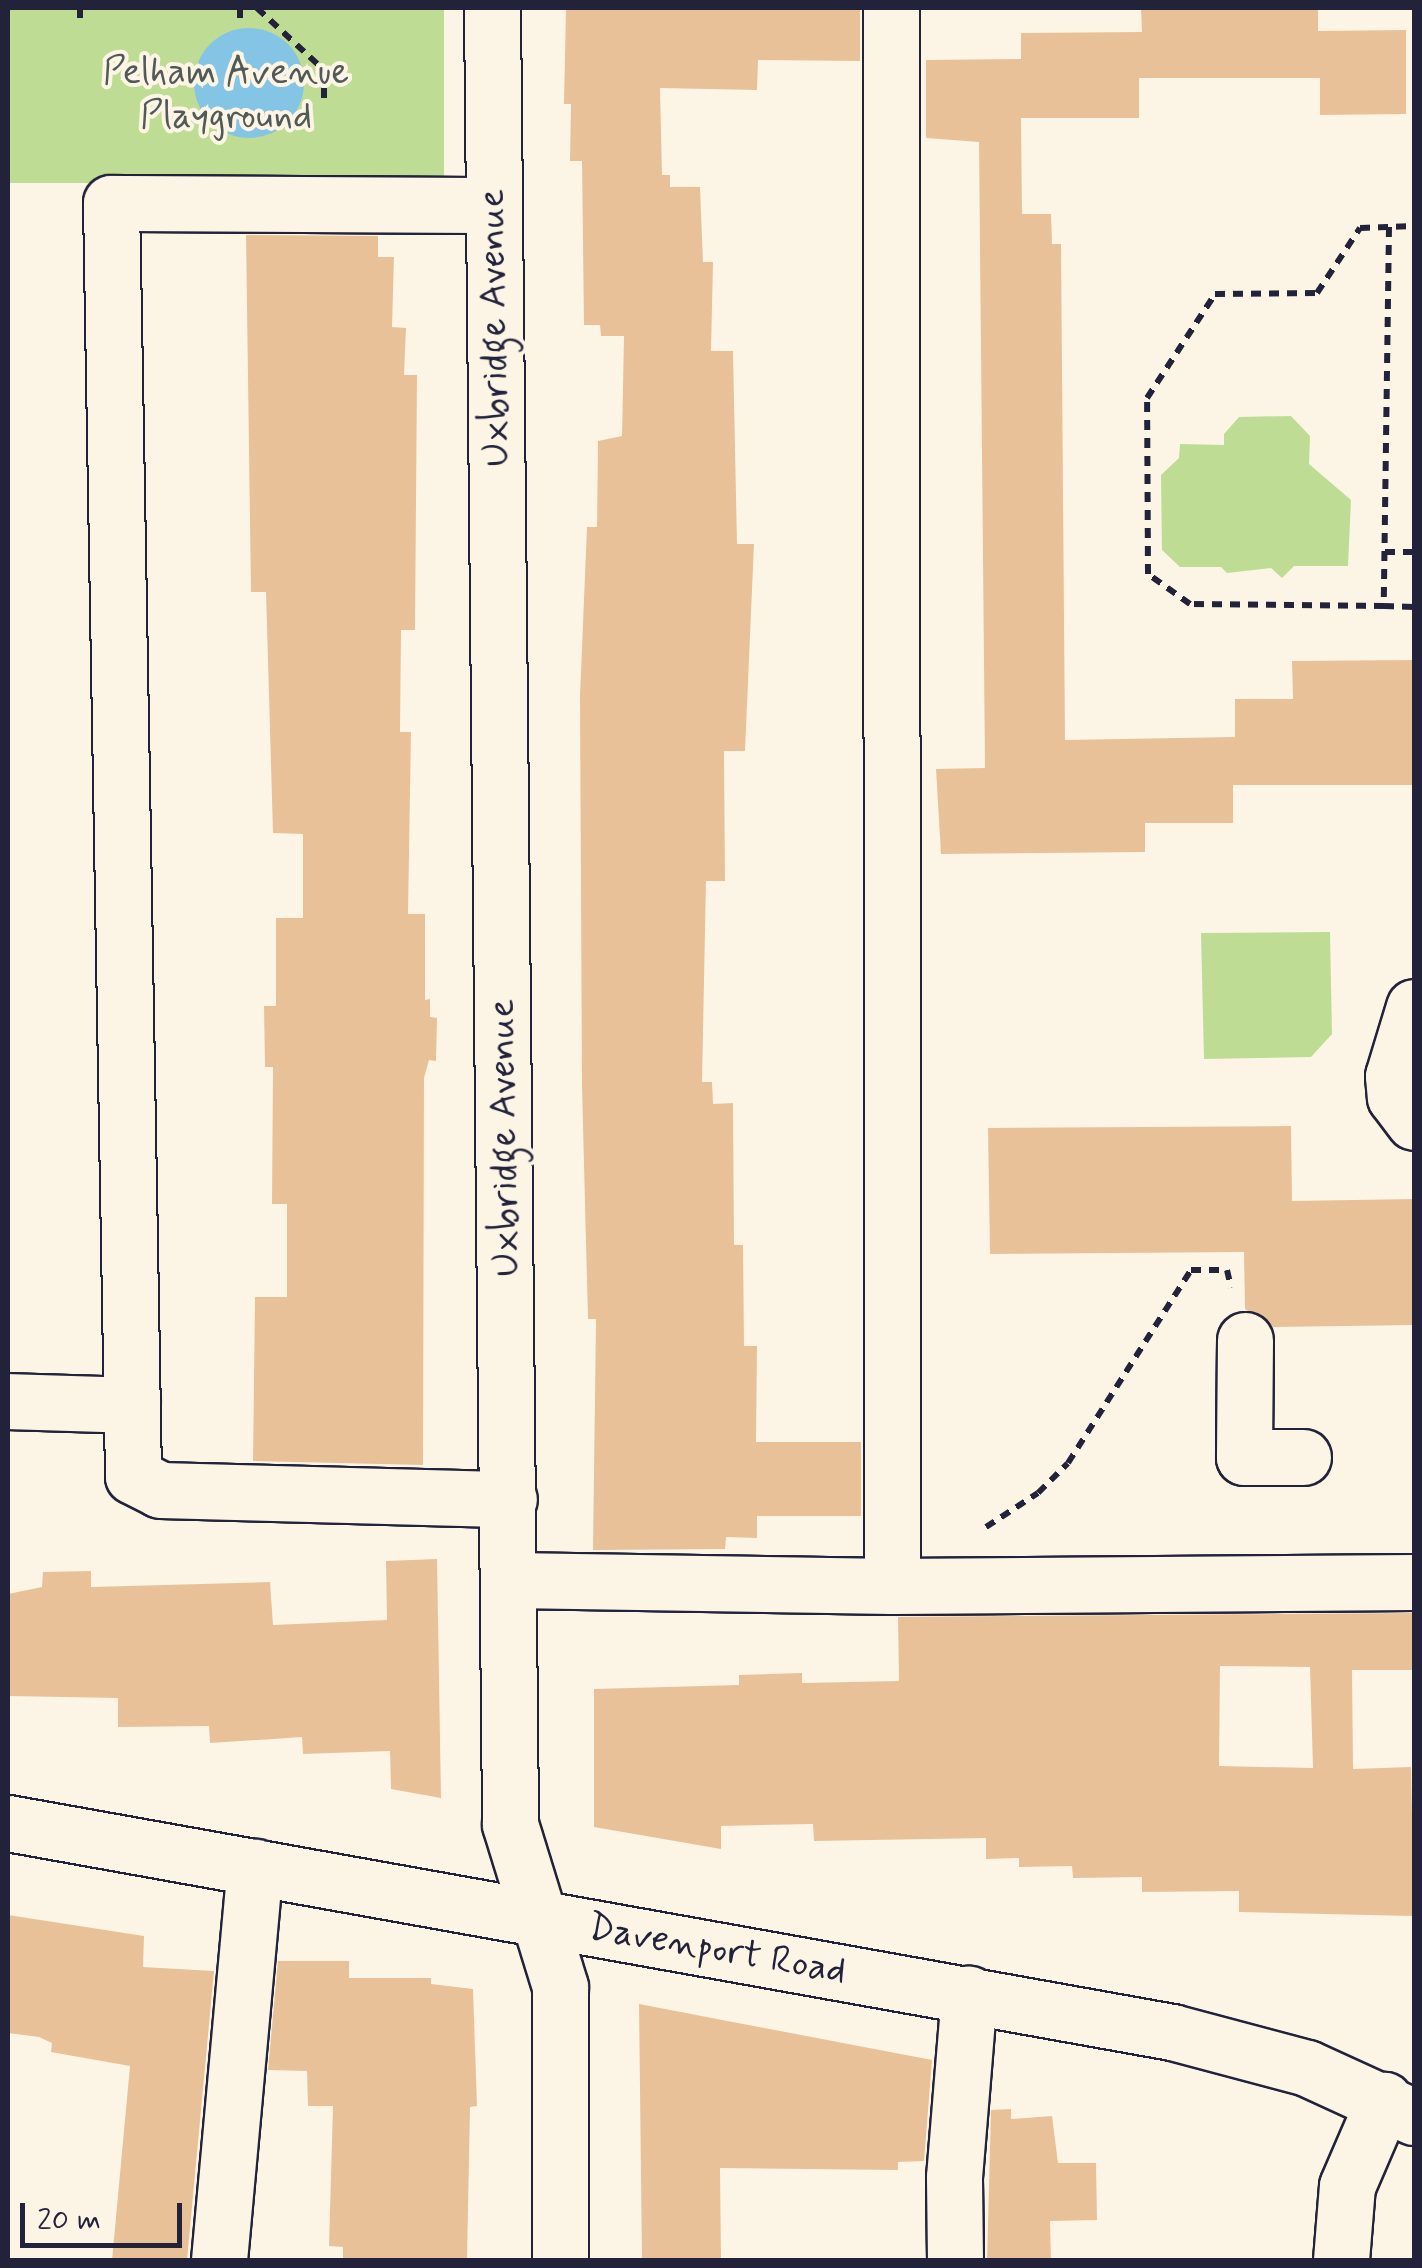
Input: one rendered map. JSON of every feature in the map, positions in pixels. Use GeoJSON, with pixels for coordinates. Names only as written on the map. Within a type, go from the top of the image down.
{"type":"FeatureCollection","features":[{"type":"Feature","properties":{"kind":"street","name":"Uxbridge Avenue"},"geometry":{"type":"LineString","coordinates":[[492,8],[511,1580],[510,1824],[560,1987],[560,2260]]}},
{"type":"Feature","properties":{"kind":"street"},"geometry":{"type":"LineString","coordinates":[[890,8],[892,1586]]}},
{"type":"Feature","properties":{"kind":"street"},"geometry":{"type":"LineString","coordinates":[[493,205],[111,203],[133,1476],[160,1490],[509,1498]]}},
{"type":"Feature","properties":{"kind":"street"},"geometry":{"type":"LineString","coordinates":[[1414,1008],[1393,1076],[1395,1097],[1414,1122]]}},
{"type":"Feature","properties":{"kind":"street"},"geometry":{"type":"LineString","coordinates":[[1244,1340],[1244,1457],[1303,1457]]}},
{"type":"Feature","properties":{"kind":"street"},"geometry":{"type":"LineString","coordinates":[[8,1401],[132,1405]]}},
{"type":"Feature","properties":{"kind":"street"},"geometry":{"type":"LineString","coordinates":[[511,1580],[892,1586],[1414,1582]]}},
{"type":"Feature","properties":{"kind":"street","name":"Davenport Road"},"geometry":{"type":"LineString","coordinates":[[8,1823],[969,1994],[1244,2048],[1399,2108]]}},
{"type":"Feature","properties":{"kind":"street"},"geometry":{"type":"LineString","coordinates":[[220,2260],[255,1867]]}},
{"type":"Feature","properties":{"kind":"street"},"geometry":{"type":"LineString","coordinates":[[954,2260],[954,2177],[969,1994]]}},
{"type":"Feature","properties":{"kind":"street"},"geometry":{"type":"LineString","coordinates":[[1340,2260],[1347,2186],[1399,2108]]}},
{"type":"Feature","properties":{"kind":"path"},"geometry":{"type":"LineString","coordinates":[[80,8],[80,22]]}},
{"type":"Feature","properties":{"kind":"path"},"geometry":{"type":"LineString","coordinates":[[240,8],[240,21]]}},
{"type":"Feature","properties":{"kind":"path"},"geometry":{"type":"LineString","coordinates":[[258,8],[324,70],[324,105]]}},
{"type":"Feature","properties":{"kind":"path"},"geometry":{"type":"LineString","coordinates":[[1414,226],[1360,228],[1317,293],[1215,294],[1147,398],[1148,574],[1190,604],[1414,607]]}},
{"type":"Feature","properties":{"kind":"path"},"geometry":{"type":"LineString","coordinates":[[1384,606],[1389,227]]}},
{"type":"Feature","properties":{"kind":"path"},"geometry":{"type":"LineString","coordinates":[[1386,552],[1414,552]]}},
{"type":"Feature","properties":{"kind":"path"},"geometry":{"type":"LineString","coordinates":[[980,1530],[1038,1493],[1068,1462],[1191,1270],[1227,1270],[1244,1340]]}},
{"type":"Feature","properties":{"kind":"green space","name":"Pelham Avenue Playground"},"geometry":{"type":"Polygon","coordinates":[[[8,8],[444,8],[444,183],[8,183],[8,8]]]}},
{"type":"Feature","properties":{"kind":"green space"},"geometry":{"type":"Polygon","coordinates":[[[1291,416],[1310,436],[1309,464],[1351,500],[1348,566],[1294,566],[1282,578],[1271,568],[1227,573],[1221,567],[1180,567],[1162,550],[1161,475],[1179,458],[1180,444],[1224,445],[1224,434],[1239,417],[1291,416]]]}},
{"type":"Feature","properties":{"kind":"green space"},"geometry":{"type":"Polygon","coordinates":[[[1330,932],[1332,1034],[1311,1057],[1204,1059],[1201,933],[1330,932]]]}},
{"type":"Feature","properties":{"kind":"water"},"geometry":{"type":"Polygon","coordinates":[[[249,28],[270,32],[288,44],[300,62],[304,83],[300,104],[288,122],[270,134],[249,138],[228,134],[210,122],[198,104],[194,83],[198,62],[210,44],[228,32],[249,28]]]}},
{"type":"Feature","properties":{"kind":"building"},"geometry":{"type":"Polygon","coordinates":[[[566,8],[860,8],[860,61],[758,60],[757,90],[660,88],[662,175],[670,175],[670,187],[700,187],[703,262],[713,262],[711,351],[733,351],[737,544],[754,544],[745,751],[724,751],[725,881],[706,881],[702,1082],[712,1082],[713,1104],[733,1103],[734,1245],[743,1245],[744,1346],[757,1346],[756,1442],[861,1442],[861,1516],[757,1516],[757,1538],[726,1537],[725,1549],[593,1550],[596,1319],[588,1319],[582,1087],[580,696],[587,527],[597,527],[598,441],[622,436],[624,336],[601,336],[600,325],[584,325],[582,161],[570,161],[571,104],[564,104],[566,8]]]}},
{"type":"Feature","properties":{"kind":"building"},"geometry":{"type":"Polygon","coordinates":[[[1141,8],[1318,8],[1318,31],[1406,30],[1406,114],[1320,115],[1320,78],[1139,78],[1139,118],[1021,118],[1022,214],[1051,214],[1052,244],[1061,244],[1065,740],[1235,737],[1235,699],[1293,699],[1292,661],[1413,660],[1414,785],[1233,785],[1233,823],[1145,823],[1145,852],[941,854],[936,769],[985,768],[979,142],[926,138],[926,60],[1021,59],[1021,33],[1142,32],[1141,8]]]}},
{"type":"Feature","properties":{"kind":"building"},"geometry":{"type":"Polygon","coordinates":[[[246,235],[378,236],[378,257],[394,257],[392,327],[406,328],[404,375],[417,375],[415,630],[401,630],[400,732],[411,732],[408,914],[425,914],[425,1000],[430,999],[430,1017],[437,1018],[436,1061],[429,1060],[424,1078],[423,1465],[253,1461],[255,1297],[287,1297],[287,1204],[272,1204],[273,1067],[265,1067],[264,1006],[276,1006],[276,918],[303,918],[303,834],[273,833],[266,592],[251,592],[246,235]]]}},
{"type":"Feature","properties":{"kind":"building"},"geometry":{"type":"Polygon","coordinates":[[[1291,1126],[1292,1201],[1414,1199],[1414,1325],[1273,1327],[1245,1309],[1244,1252],[990,1254],[988,1128],[1291,1126]]]}},
{"type":"Feature","properties":{"kind":"building"},"geometry":{"type":"Polygon","coordinates":[[[437,1559],[441,1798],[391,1789],[390,1751],[303,1754],[302,1737],[210,1743],[209,1726],[118,1727],[118,1698],[8,1696],[8,1594],[42,1587],[43,1572],[91,1571],[91,1587],[270,1582],[273,1625],[387,1620],[386,1561],[437,1559]]]}},
{"type":"Feature","properties":{"kind":"building"},"geometry":{"type":"Polygon","coordinates":[[[1414,1613],[1414,1670],[1352,1670],[1353,1769],[1411,1767],[1414,1916],[1239,1912],[1239,1891],[1142,1892],[1142,1877],[1073,1878],[1072,1866],[1019,1867],[1019,1858],[986,1859],[986,1838],[814,1841],[813,1824],[721,1826],[721,1849],[594,1827],[594,1689],[739,1685],[739,1675],[802,1673],[802,1683],[899,1681],[898,1617],[1414,1613]],[[1220,1666],[1219,1766],[1313,1768],[1310,1667],[1220,1666]]]}},
{"type":"Feature","properties":{"kind":"building"},"geometry":{"type":"Polygon","coordinates":[[[8,1915],[144,1936],[143,1967],[214,1971],[187,2260],[112,2260],[130,2066],[51,2052],[52,2043],[39,2037],[8,2033],[8,1915]]]}},
{"type":"Feature","properties":{"kind":"building"},"geometry":{"type":"Polygon","coordinates":[[[278,1961],[349,1961],[349,1978],[431,1978],[431,1984],[473,1989],[477,2106],[470,2107],[467,2260],[343,2260],[343,2247],[329,2246],[333,2106],[308,2106],[307,2071],[268,2070],[278,1961]]]}},
{"type":"Feature","properties":{"kind":"building"},"geometry":{"type":"Polygon","coordinates":[[[639,2004],[932,2060],[924,2161],[898,2162],[898,2170],[720,2168],[721,2260],[642,2260],[639,2004]]]}},
{"type":"Feature","properties":{"kind":"building"},"geometry":{"type":"Polygon","coordinates":[[[1011,2109],[1011,2119],[1052,2116],[1058,2163],[1096,2163],[1097,2220],[1050,2221],[1051,2260],[987,2260],[991,2110],[1011,2109]]]}}]}
